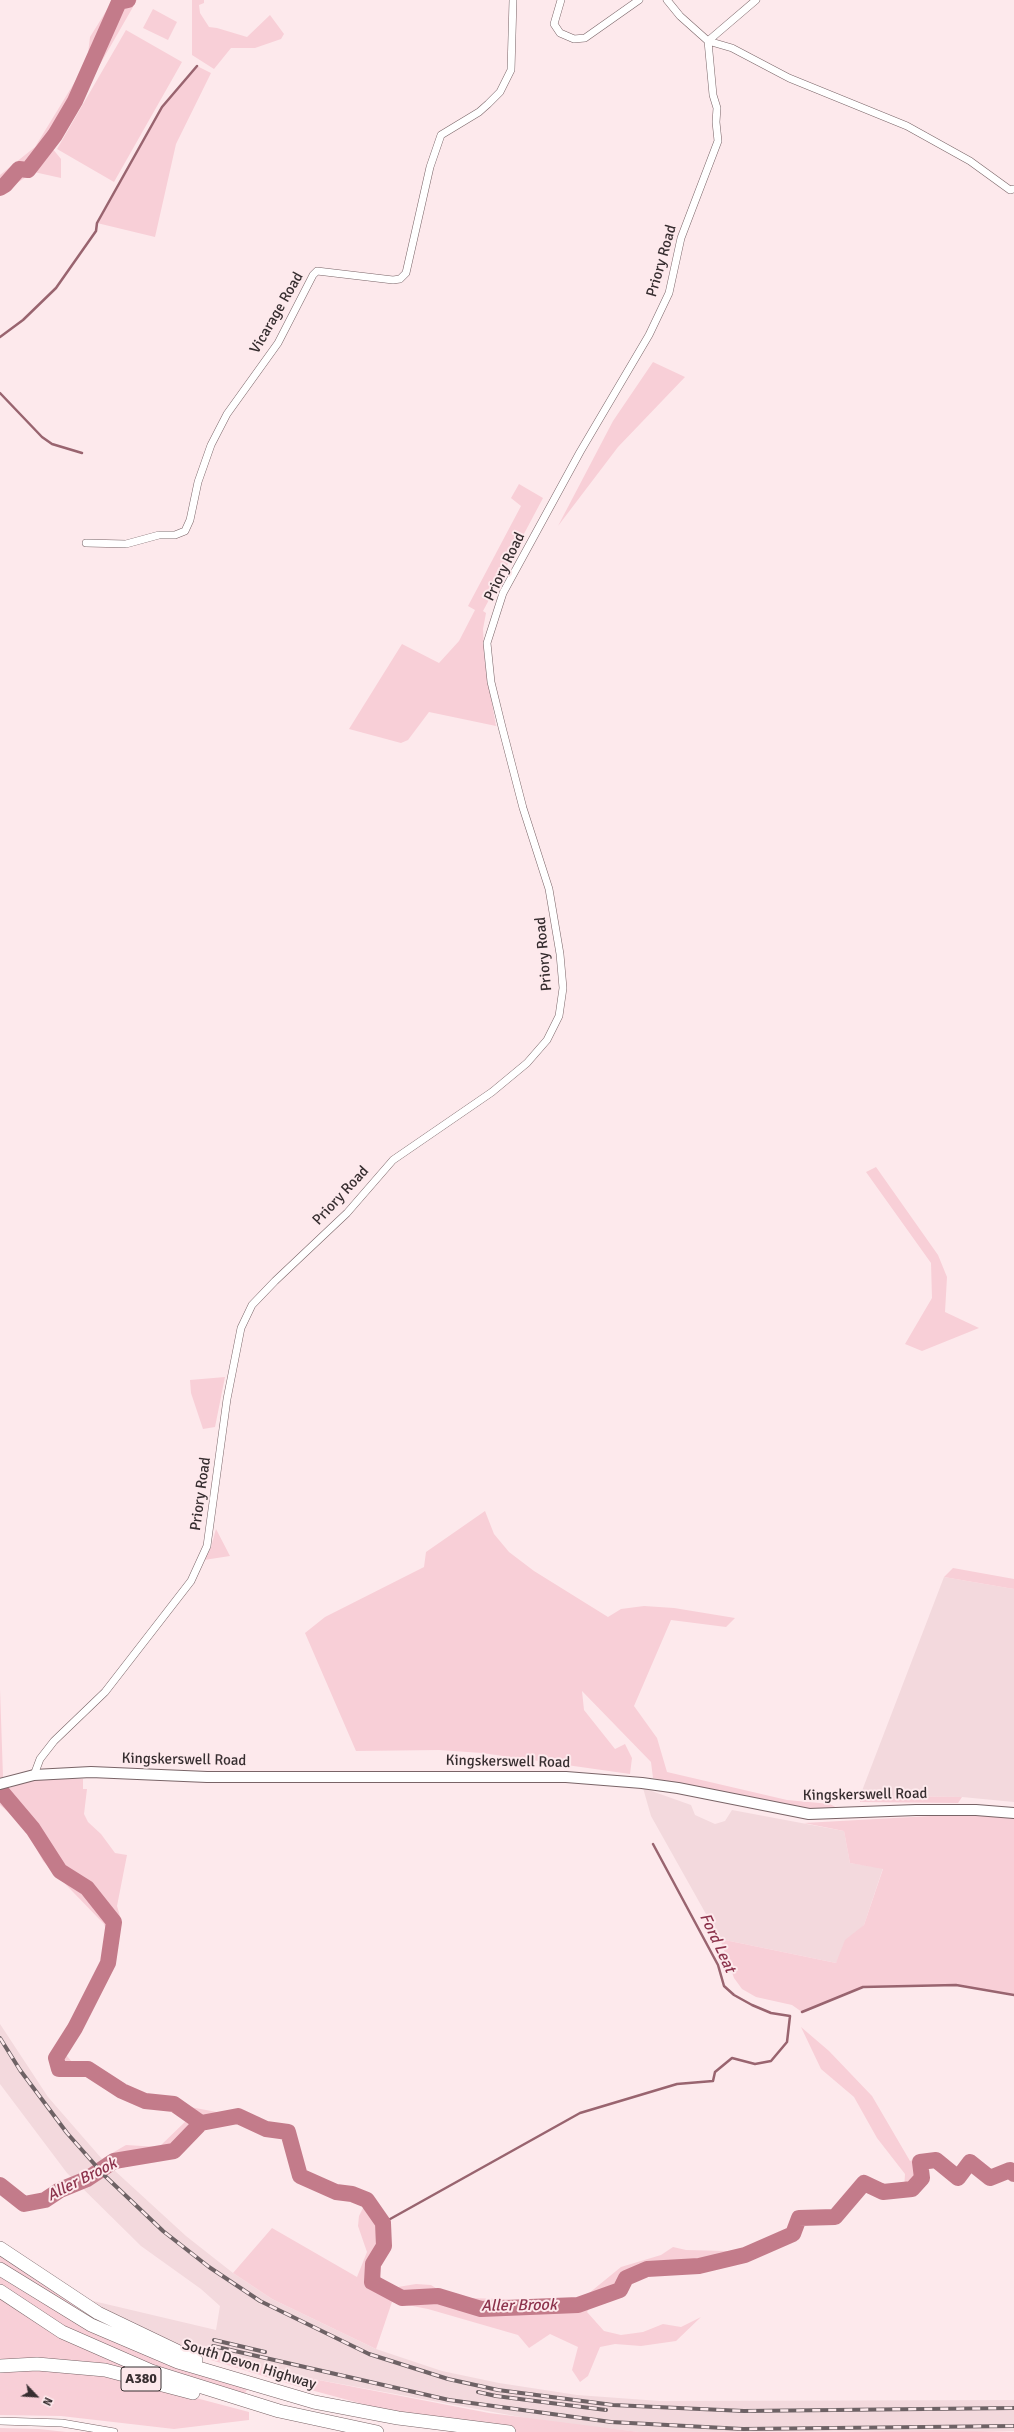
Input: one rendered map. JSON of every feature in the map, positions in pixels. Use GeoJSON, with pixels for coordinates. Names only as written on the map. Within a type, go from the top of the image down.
{"type":"FeatureCollection","features":[{"type":"Feature","properties":{"kind":"highway","name":"A380"},"geometry":{"type":"LineString","coordinates":[[0,2248],[98,2313],[234,2378]]}},
{"type":"Feature","properties":{"kind":"highway","name":"South Devon Highway"},"geometry":{"type":"LineString","coordinates":[[0,2269],[91,2324],[178,2362],[314,2402],[398,2418],[509,2432]]}},
{"type":"Feature","properties":{"kind":"highway","name":"A380"},"geometry":{"type":"LineString","coordinates":[[0,2291],[62,2332],[150,2371],[279,2411],[377,2432]]}},
{"type":"Feature","properties":{"kind":"highway","name":"A380"},"geometry":{"type":"LineString","coordinates":[[0,2366],[37,2364],[105,2370],[249,2408],[279,2411]]}},
{"type":"Feature","properties":{"kind":"street","name":"Vicarage Road"},"geometry":{"type":"LineString","coordinates":[[86,543],[126,544],[159,535],[175,535],[185,531],[190,520],[198,482],[211,445],[227,414],[278,344],[317,271],[393,280],[400,279],[406,273],[430,167],[441,135],[483,108],[500,92],[511,70],[513,0]]}},
{"type":"Feature","properties":{"kind":"street"},"geometry":{"type":"LineString","coordinates":[[561,0],[554,24],[560,33],[574,39],[585,38],[639,0]]}},
{"type":"Feature","properties":{"kind":"street"},"geometry":{"type":"LineString","coordinates":[[667,0],[680,16],[708,41],[732,48],[789,78],[907,126],[970,161],[1010,190],[1014,189]]}},
{"type":"Feature","properties":{"kind":"street"},"geometry":{"type":"LineString","coordinates":[[708,41],[756,0]]}},
{"type":"Feature","properties":{"kind":"street","name":"Priory Road"},"geometry":{"type":"LineString","coordinates":[[34,1775],[40,1758],[54,1741],[105,1692],[191,1581],[208,1546],[226,1399],[241,1328],[252,1305],[275,1281],[347,1213],[393,1160],[492,1092],[527,1063],[547,1040],[559,1016],[563,988],[559,947],[549,889],[523,808],[502,727],[491,682],[487,643],[503,593],[580,452],[649,334],[669,293],[680,238],[718,141],[716,122],[717,108],[713,95],[708,41]]}},
{"type":"Feature","properties":{"kind":"street","name":"Kingskerswell Road"},"geometry":{"type":"LineString","coordinates":[[2,1784],[34,1775],[91,1772],[206,1777],[566,1777],[642,1783],[809,1814],[931,1810],[976,1810],[1014,1813]]}},
{"type":"Feature","properties":{"kind":"street"},"geometry":{"type":"LineString","coordinates":[[0,2421],[62,2423],[114,2432]]}},
{"type":"Feature","properties":{"kind":"shaded area"},"geometry":{"type":"Polygon","coordinates":[[[113,0],[137,0],[52,148],[61,159],[61,178],[34,172],[0,194],[0,175],[35,147],[87,62],[90,37],[113,0]]]}},
{"type":"Feature","properties":{"kind":"shaded area"},"geometry":{"type":"Polygon","coordinates":[[[192,0],[204,0],[204,3],[199,5],[200,13],[209,27],[247,37],[270,15],[284,34],[281,39],[255,48],[231,48],[214,69],[192,55],[192,0]]]}},
{"type":"Feature","properties":{"kind":"shaded area"},"geometry":{"type":"Polygon","coordinates":[[[153,9],[177,22],[168,40],[143,28],[153,9]]]}},
{"type":"Feature","properties":{"kind":"shaded area"},"geometry":{"type":"Polygon","coordinates":[[[126,30],[182,62],[114,182],[57,149],[126,30]]]}},
{"type":"Feature","properties":{"kind":"shaded area"},"geometry":{"type":"Polygon","coordinates":[[[197,66],[211,73],[176,144],[155,237],[97,223],[162,107],[197,66]]]}},
{"type":"Feature","properties":{"kind":"shaded area"},"geometry":{"type":"Polygon","coordinates":[[[653,362],[685,377],[618,447],[558,526],[613,421],[653,362]]]}},
{"type":"Feature","properties":{"kind":"shaded area"},"geometry":{"type":"Polygon","coordinates":[[[519,484],[543,498],[483,611],[486,613],[483,629],[485,663],[496,726],[429,712],[408,740],[401,743],[349,729],[402,644],[439,663],[459,641],[475,610],[468,606],[521,506],[511,498],[519,484]]]}},
{"type":"Feature","properties":{"kind":"shaded area"},"geometry":{"type":"Polygon","coordinates":[[[876,1167],[938,1255],[947,1277],[945,1312],[979,1328],[922,1351],[905,1344],[932,1298],[931,1263],[866,1172],[876,1167]]]}},
{"type":"Feature","properties":{"kind":"shaded area"},"geometry":{"type":"Polygon","coordinates":[[[225,1377],[215,1427],[203,1429],[191,1393],[190,1380],[225,1377]]]}},
{"type":"Feature","properties":{"kind":"shaded area"},"geometry":{"type":"Polygon","coordinates":[[[485,1511],[494,1534],[509,1552],[534,1571],[608,1617],[621,1609],[644,1606],[674,1608],[735,1618],[726,1627],[671,1620],[634,1706],[657,1738],[667,1772],[787,1800],[830,1804],[837,1808],[814,1809],[787,1806],[653,1778],[651,1762],[582,1691],[584,1710],[615,1749],[625,1744],[632,1758],[630,1774],[482,1753],[439,1750],[356,1751],[305,1633],[325,1617],[424,1567],[426,1552],[485,1511]]]}},
{"type":"Feature","properties":{"kind":"shaded area"},"geometry":{"type":"Polygon","coordinates":[[[216,1529],[230,1556],[204,1560],[211,1547],[216,1529]]]}},
{"type":"Feature","properties":{"kind":"shaded area"},"geometry":{"type":"Polygon","coordinates":[[[953,1568],[1014,1579],[1014,1589],[944,1577],[953,1568]]]}},
{"type":"Feature","properties":{"kind":"shaded area"},"geometry":{"type":"Polygon","coordinates":[[[944,1577],[1014,1589],[1014,1802],[962,1797],[860,1796],[944,1577]]]}},
{"type":"Feature","properties":{"kind":"shaded area"},"geometry":{"type":"Polygon","coordinates":[[[0,1689],[3,1777],[0,1778],[0,1689]]]}},
{"type":"Feature","properties":{"kind":"shaded area"},"geometry":{"type":"Polygon","coordinates":[[[41,1778],[83,1779],[83,1789],[87,1789],[84,1814],[88,1822],[101,1834],[115,1853],[127,1855],[117,1906],[122,1923],[110,1970],[66,2055],[73,2063],[88,2069],[54,2074],[51,2069],[52,2059],[71,2027],[99,1968],[108,1936],[104,1924],[43,1861],[30,1837],[16,1819],[0,1805],[0,1788],[9,1788],[29,1780],[41,1778]]]}},
{"type":"Feature","properties":{"kind":"shaded area"},"geometry":{"type":"Polygon","coordinates":[[[643,1788],[691,1805],[695,1815],[715,1824],[725,1821],[732,1810],[844,1831],[850,1863],[883,1868],[864,1925],[836,1963],[720,1939],[651,1816],[643,1788]]]}},
{"type":"Feature","properties":{"kind":"shaded area"},"geometry":{"type":"Polygon","coordinates":[[[860,1796],[962,1797],[958,1803],[860,1802],[860,1796]]]}},
{"type":"Feature","properties":{"kind":"shaded area"},"geometry":{"type":"Polygon","coordinates":[[[967,1814],[1014,1818],[1014,1995],[956,1985],[863,1987],[802,2012],[792,2005],[756,1997],[742,1989],[734,1978],[720,1939],[836,1963],[845,1940],[864,1925],[883,1869],[850,1863],[844,1831],[804,1823],[967,1814]]]}},
{"type":"Feature","properties":{"kind":"shaded area"},"geometry":{"type":"Polygon","coordinates":[[[0,2024],[48,2097],[102,2159],[186,2236],[233,2273],[272,2299],[376,2349],[442,2371],[499,2383],[577,2395],[660,2401],[1014,2400],[1014,2431],[639,2432],[542,2421],[308,2378],[0,2305],[0,2279],[216,2330],[220,2306],[201,2289],[141,2246],[67,2173],[0,2084],[0,2024]]]}},
{"type":"Feature","properties":{"kind":"shaded area"},"geometry":{"type":"Polygon","coordinates":[[[801,2027],[829,2051],[872,2096],[910,2161],[924,2155],[936,2160],[928,2170],[925,2184],[914,2192],[904,2190],[905,2174],[877,2138],[854,2097],[821,2069],[801,2027]]]}},
{"type":"Feature","properties":{"kind":"shaded area"},"geometry":{"type":"Polygon","coordinates":[[[174,2104],[238,2116],[204,2129],[180,2151],[164,2157],[114,2170],[102,2159],[126,2145],[159,2147],[187,2120],[174,2104]]]}},
{"type":"Feature","properties":{"kind":"shaded area"},"geometry":{"type":"Polygon","coordinates":[[[367,2200],[382,2209],[388,2220],[386,2237],[376,2269],[384,2283],[398,2287],[416,2284],[431,2285],[442,2292],[468,2298],[503,2299],[535,2304],[583,2298],[621,2267],[661,2255],[673,2247],[686,2250],[728,2251],[745,2255],[699,2266],[647,2269],[626,2278],[618,2288],[594,2301],[587,2312],[604,2331],[621,2335],[643,2332],[663,2324],[681,2327],[701,2317],[676,2341],[641,2346],[615,2344],[600,2347],[588,2376],[580,2382],[572,2370],[578,2347],[550,2334],[529,2348],[518,2335],[428,2309],[392,2302],[376,2349],[272,2299],[233,2273],[272,2228],[357,2277],[367,2252],[358,2226],[359,2216],[367,2200]]]}},
{"type":"Feature","properties":{"kind":"shaded area"},"geometry":{"type":"Polygon","coordinates":[[[0,2255],[97,2317],[56,2298],[0,2264],[0,2255]]]}},
{"type":"Feature","properties":{"kind":"shaded area"},"geometry":{"type":"Polygon","coordinates":[[[0,2275],[74,2318],[248,2387],[244,2396],[152,2368],[66,2328],[0,2285],[0,2275]]]}},
{"type":"Feature","properties":{"kind":"shaded area"},"geometry":{"type":"Polygon","coordinates":[[[0,2296],[149,2375],[104,2367],[0,2363],[0,2296]]]}},
{"type":"Feature","properties":{"kind":"shaded area"},"geometry":{"type":"Polygon","coordinates":[[[211,2355],[308,2378],[489,2413],[639,2432],[514,2432],[400,2414],[296,2386],[211,2360],[211,2355]]]}},
{"type":"Feature","properties":{"kind":"shaded area"},"geometry":{"type":"Polygon","coordinates":[[[37,2368],[105,2374],[249,2412],[249,2420],[174,2429],[61,2416],[0,2415],[0,2370],[37,2368]]]}},
{"type":"Feature","properties":{"kind":"shaded area"},"geometry":{"type":"Polygon","coordinates":[[[0,2428],[39,2429],[66,2432],[0,2432],[0,2428]]]}},
{"type":"Feature","properties":{"kind":"shaded area"},"geometry":{"type":"Polygon","coordinates":[[[938,2430],[1014,2432],[835,2432],[938,2430]]]}},
{"type":"Feature","properties":{"kind":"waterway"},"geometry":{"type":"LineString","coordinates":[[0,188],[5,185],[19,169],[28,170],[55,135],[75,101],[119,2],[128,0]]}},
{"type":"Feature","properties":{"kind":"waterway"},"geometry":{"type":"LineString","coordinates":[[0,337],[23,320],[56,288],[96,231],[97,223],[162,107],[197,66]]}},
{"type":"Feature","properties":{"kind":"waterway"},"geometry":{"type":"LineString","coordinates":[[0,393],[42,437],[52,444],[82,453]]}},
{"type":"Feature","properties":{"kind":"waterway"},"geometry":{"type":"LineString","coordinates":[[0,1790],[33,1829],[60,1871],[87,1888],[114,1922],[108,1963],[75,2028],[56,2058],[59,2069],[88,2069],[122,2091],[145,2101],[174,2104],[201,2123]]}},
{"type":"Feature","properties":{"kind":"waterway","name":"Ford Leat"},"geometry":{"type":"LineString","coordinates":[[653,1844],[718,1965],[724,1986],[734,1995],[752,2005],[771,2013],[790,2016]]}},
{"type":"Feature","properties":{"kind":"waterway","name":"Ford Leat"},"geometry":{"type":"LineString","coordinates":[[802,2012],[863,1987],[956,1985],[1014,1995]]}},
{"type":"Feature","properties":{"kind":"waterway"},"geometry":{"type":"LineString","coordinates":[[383,2223],[580,2113],[677,2084],[713,2081],[715,2072],[732,2058],[755,2064],[771,2061],[787,2042],[790,2016]]}},
{"type":"Feature","properties":{"kind":"waterway","name":"Aller Brook"},"geometry":{"type":"LineString","coordinates":[[0,2185],[24,2204],[45,2200],[60,2190],[87,2179],[114,2161],[174,2151],[201,2123],[238,2116],[266,2129],[288,2132],[300,2176],[336,2192],[352,2194],[367,2200],[383,2223],[384,2246],[373,2264],[372,2282],[402,2298],[438,2296],[481,2309],[578,2305],[620,2290],[626,2278],[647,2269],[699,2266],[745,2255],[793,2234],[799,2218],[835,2217],[864,2183],[883,2192],[912,2189],[922,2178],[920,2162],[936,2160],[958,2178],[970,2162],[990,2178],[1010,2170],[1014,2174]]}},
{"type":"Feature","properties":{"kind":"railway"},"geometry":{"type":"LineString","coordinates":[[0,2038],[20,2070],[67,2133],[104,2175],[163,2231],[209,2267],[260,2301],[369,2354],[448,2379],[498,2390],[613,2405],[744,2411],[1014,2408]]}},
{"type":"Feature","properties":{"kind":"railway"},"geometry":{"type":"LineString","coordinates":[[214,2340],[265,2352]]}},
{"type":"Feature","properties":{"kind":"railway"},"geometry":{"type":"LineString","coordinates":[[213,2346],[449,2400],[611,2422],[743,2429],[1014,2426]]}},
{"type":"Feature","properties":{"kind":"railway"},"geometry":{"type":"LineString","coordinates":[[478,2392],[496,2396],[606,2410]]}}]}
